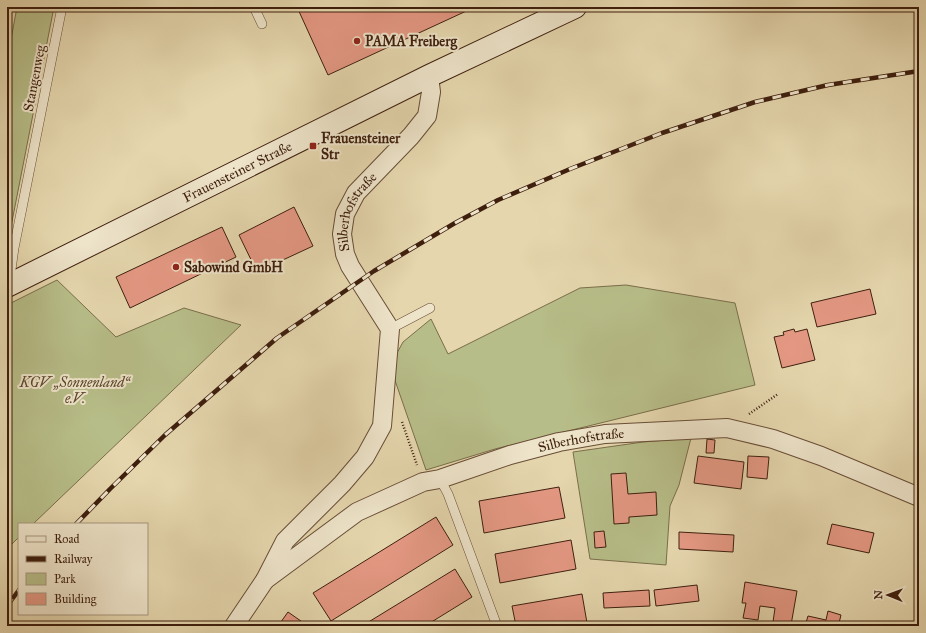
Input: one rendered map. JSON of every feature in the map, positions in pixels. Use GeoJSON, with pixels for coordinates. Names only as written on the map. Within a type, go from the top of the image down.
{"type":"FeatureCollection","features":[{"type":"Feature","properties":{"kind":"main road","name":"Frauensteiner Straße"},"geometry":{"type":"LineString","coordinates":[[8,285],[429,76],[576,7]]}},
{"type":"Feature","properties":{"kind":"street","name":"Silberhofstraße"},"geometry":{"type":"LineString","coordinates":[[234,626],[265,580],[285,541],[342,484],[365,457],[382,426],[390,329],[350,266],[345,254],[342,234],[345,214],[356,193],[410,136],[426,116],[431,92],[429,76]]}},
{"type":"Feature","properties":{"kind":"street","name":"Silberhofstraße"},"geometry":{"type":"LineString","coordinates":[[265,580],[357,512],[431,480],[510,455],[559,442],[606,434],[727,428],[773,439],[821,456],[919,497]]}},
{"type":"Feature","properties":{"kind":"lane","name":"Stangenweg"},"geometry":{"type":"LineString","coordinates":[[8,285],[62,7]]}},
{"type":"Feature","properties":{"kind":"lane"},"geometry":{"type":"LineString","coordinates":[[254,7],[262,24]]}},
{"type":"Feature","properties":{"kind":"lane"},"geometry":{"type":"LineString","coordinates":[[390,329],[430,308]]}},
{"type":"Feature","properties":{"kind":"lane"},"geometry":{"type":"LineString","coordinates":[[431,480],[448,494],[497,626]]}},
{"type":"Feature","properties":{"kind":"path"},"geometry":{"type":"LineString","coordinates":[[727,428],[778,394]]}},
{"type":"Feature","properties":{"kind":"path"},"geometry":{"type":"LineString","coordinates":[[402,421],[431,480]]}},
{"type":"Feature","properties":{"kind":"green space"},"geometry":{"type":"Polygon","coordinates":[[[17,7],[54,7],[7,247],[7,61],[17,7]]]}},
{"type":"Feature","properties":{"kind":"green space","name":"KGV „Sonnenland“ e.V."},"geometry":{"type":"Polygon","coordinates":[[[57,280],[116,337],[184,308],[241,325],[34,523],[18,523],[18,538],[7,549],[7,305],[57,280]]]}},
{"type":"Feature","properties":{"kind":"green space"},"geometry":{"type":"Polygon","coordinates":[[[626,285],[735,303],[755,385],[495,449],[426,470],[390,366],[403,342],[431,319],[448,354],[580,288],[626,285]]]}},
{"type":"Feature","properties":{"kind":"green space"},"geometry":{"type":"Polygon","coordinates":[[[691,438],[679,485],[670,506],[666,565],[590,559],[573,452],[643,442],[691,438]]]}},
{"type":"Feature","properties":{"kind":"building","name":"PAMA Freiberg"},"geometry":{"type":"Polygon","coordinates":[[[297,7],[475,7],[328,75],[297,7]]]}},
{"type":"Feature","properties":{"kind":"building"},"geometry":{"type":"Polygon","coordinates":[[[294,207],[313,246],[257,272],[239,235],[294,207]]]}},
{"type":"Feature","properties":{"kind":"building","name":"Sabowind GmbH"},"geometry":{"type":"Polygon","coordinates":[[[222,227],[236,257],[130,308],[116,277],[222,227]]]}},
{"type":"Feature","properties":{"kind":"building"},"geometry":{"type":"Polygon","coordinates":[[[870,289],[876,314],[817,327],[811,303],[870,289]]]}},
{"type":"Feature","properties":{"kind":"building"},"geometry":{"type":"Polygon","coordinates":[[[794,329],[795,332],[807,329],[815,360],[782,368],[774,337],[784,335],[783,332],[794,329]]]}},
{"type":"Feature","properties":{"kind":"building"},"geometry":{"type":"Polygon","coordinates":[[[707,439],[715,440],[714,453],[706,453],[707,439]]]}},
{"type":"Feature","properties":{"kind":"building"},"geometry":{"type":"Polygon","coordinates":[[[698,456],[744,462],[741,489],[694,483],[698,456]]]}},
{"type":"Feature","properties":{"kind":"building"},"geometry":{"type":"Polygon","coordinates":[[[748,456],[769,457],[767,479],[747,477],[748,456]]]}},
{"type":"Feature","properties":{"kind":"building"},"geometry":{"type":"Polygon","coordinates":[[[626,473],[628,494],[656,492],[657,515],[629,517],[629,523],[614,524],[611,474],[626,473]]]}},
{"type":"Feature","properties":{"kind":"building"},"geometry":{"type":"Polygon","coordinates":[[[559,487],[565,518],[484,533],[479,501],[559,487]]]}},
{"type":"Feature","properties":{"kind":"building"},"geometry":{"type":"Polygon","coordinates":[[[436,517],[453,545],[331,621],[313,593],[436,517]]]}},
{"type":"Feature","properties":{"kind":"building"},"geometry":{"type":"Polygon","coordinates":[[[832,524],[874,533],[869,553],[827,544],[832,524]]]}},
{"type":"Feature","properties":{"kind":"building"},"geometry":{"type":"Polygon","coordinates":[[[604,531],[606,547],[595,548],[594,532],[604,531]]]}},
{"type":"Feature","properties":{"kind":"building"},"geometry":{"type":"Polygon","coordinates":[[[679,532],[734,535],[733,552],[679,549],[679,532]]]}},
{"type":"Feature","properties":{"kind":"building"},"geometry":{"type":"Polygon","coordinates":[[[571,540],[576,569],[500,583],[495,554],[571,540]]]}},
{"type":"Feature","properties":{"kind":"building"},"geometry":{"type":"Polygon","coordinates":[[[455,569],[472,597],[425,626],[362,626],[455,569]]]}},
{"type":"Feature","properties":{"kind":"building"},"geometry":{"type":"Polygon","coordinates":[[[745,582],[797,591],[791,625],[773,622],[775,608],[760,606],[758,620],[743,618],[746,603],[742,603],[745,582]]]}},
{"type":"Feature","properties":{"kind":"building"},"geometry":{"type":"Polygon","coordinates":[[[697,585],[699,601],[656,606],[654,590],[697,585]]]}},
{"type":"Feature","properties":{"kind":"building"},"geometry":{"type":"Polygon","coordinates":[[[649,590],[650,606],[604,608],[603,593],[649,590]]]}},
{"type":"Feature","properties":{"kind":"building"},"geometry":{"type":"Polygon","coordinates":[[[582,594],[587,623],[568,626],[516,626],[512,606],[582,594]]]}},
{"type":"Feature","properties":{"kind":"building"},"geometry":{"type":"Polygon","coordinates":[[[828,611],[841,615],[839,623],[850,626],[805,626],[808,616],[826,620],[828,611]]]}},
{"type":"Feature","properties":{"kind":"building"},"geometry":{"type":"Polygon","coordinates":[[[288,612],[308,626],[278,626],[288,612]]]}},
{"type":"Feature","properties":{"kind":"building"},"geometry":{"type":"Polygon","coordinates":[[[708,622],[709,626],[686,626],[708,622]]]}},
{"type":"Feature","properties":{"kind":"railway"},"geometry":{"type":"LineString","coordinates":[[77,523],[165,435],[277,338],[374,271],[455,223],[498,200],[570,169],[662,133],[755,102],[828,85],[919,71]]}},
{"type":"Feature","properties":{"kind":"railway"},"geometry":{"type":"LineString","coordinates":[[7,606],[18,591]]}},
{"type":"Feature","properties":{"kind":"place","name":"PAMA Freiberg"},"geometry":{"type":"Point","coordinates":[357,41]}},
{"type":"Feature","properties":{"kind":"place","name":"Frauensteiner Str"},"geometry":{"type":"Point","coordinates":[313,146]}},
{"type":"Feature","properties":{"kind":"place","name":"Sabowind GmbH"},"geometry":{"type":"Point","coordinates":[176,267]}}]}
